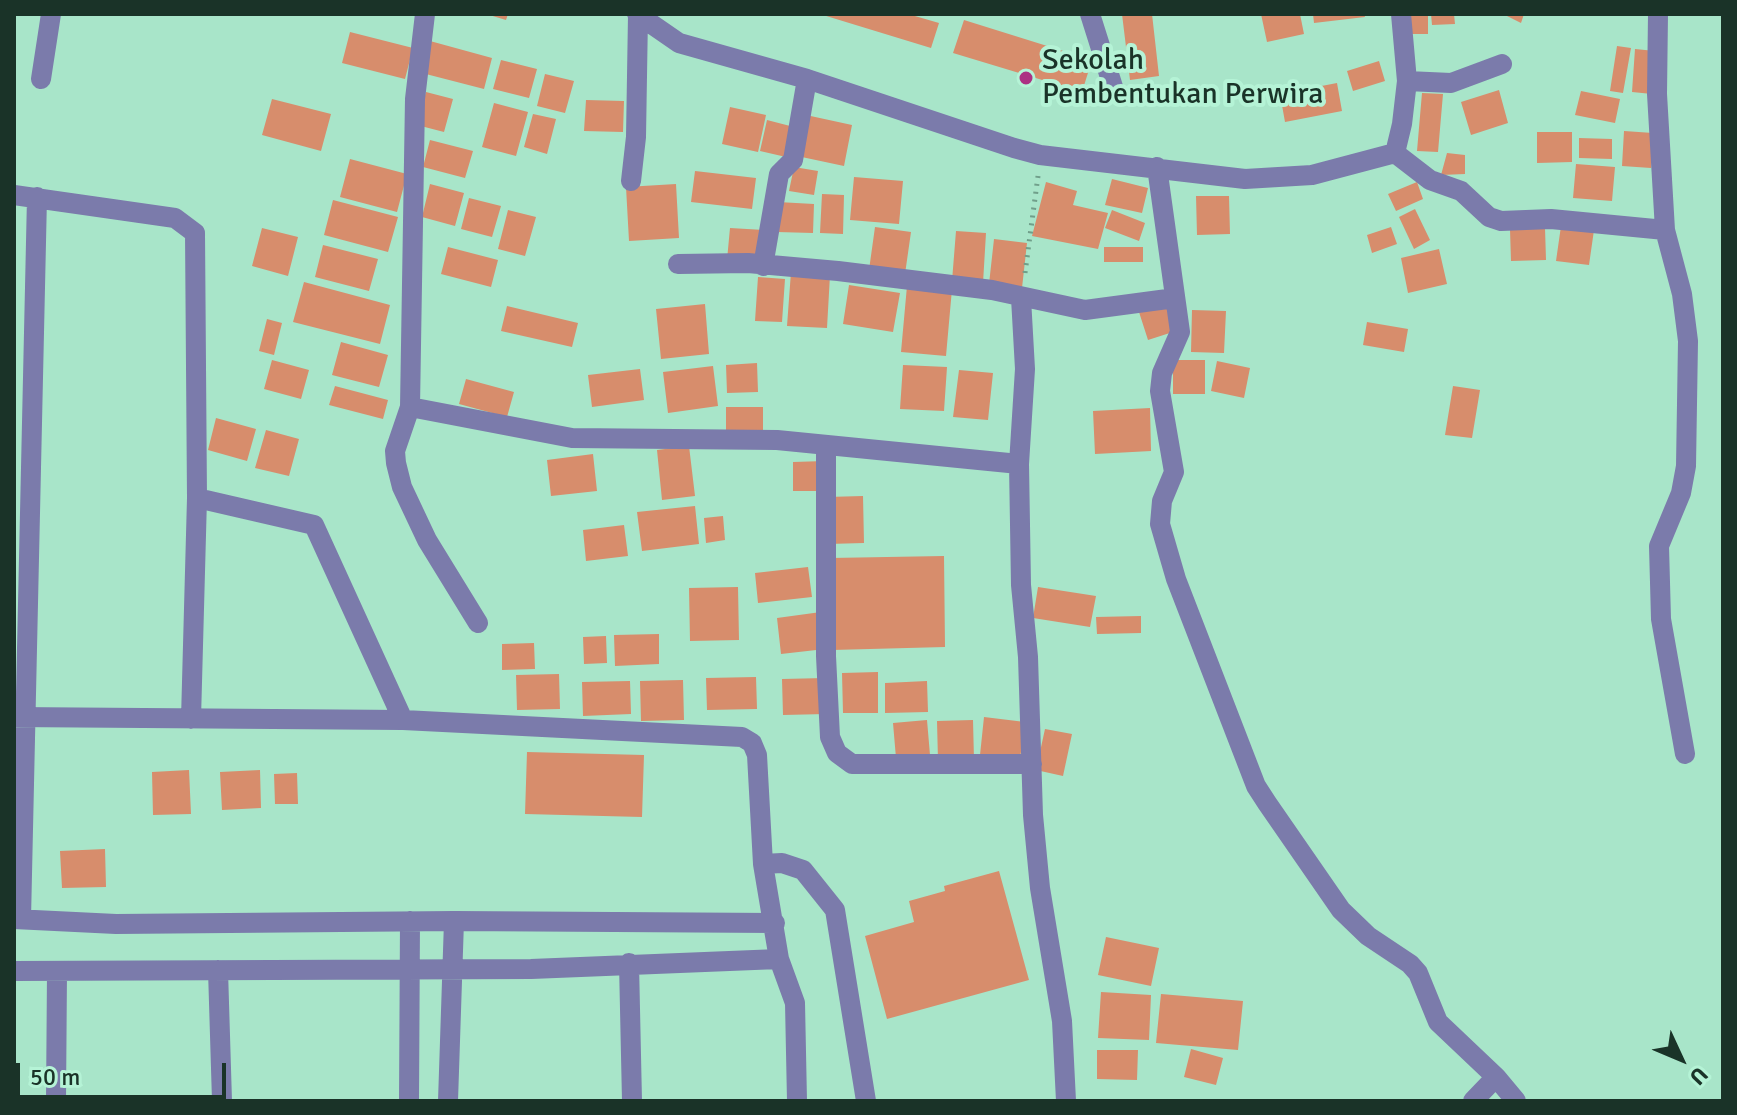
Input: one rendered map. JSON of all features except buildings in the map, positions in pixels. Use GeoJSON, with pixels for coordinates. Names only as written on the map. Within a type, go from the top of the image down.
{"type":"FeatureCollection","features":[{"type":"Feature","properties":{"kind":"street"},"geometry":{"type":"LineString","coordinates":[[41,79],[51,14]]}},
{"type":"Feature","properties":{"kind":"street"},"geometry":{"type":"LineString","coordinates":[[425,14],[415,99],[410,407],[395,451],[402,487],[427,540],[478,623]]}},
{"type":"Feature","properties":{"kind":"street"},"geometry":{"type":"LineString","coordinates":[[1090,14],[1114,90]]}},
{"type":"Feature","properties":{"kind":"street"},"geometry":{"type":"LineString","coordinates":[[1395,153],[1407,81],[1401,14]]}},
{"type":"Feature","properties":{"kind":"street"},"geometry":{"type":"LineString","coordinates":[[1658,14],[1657,94],[1665,230],[1682,294],[1688,341],[1686,466],[1681,493],[1659,546],[1661,619],[1685,754]]}},
{"type":"Feature","properties":{"kind":"street"},"geometry":{"type":"LineString","coordinates":[[637,15],[679,43],[807,79],[1040,155],[1245,179],[1312,175],[1395,153]]}},
{"type":"Feature","properties":{"kind":"street"},"geometry":{"type":"LineString","coordinates":[[631,181],[636,137],[637,15]]}},
{"type":"Feature","properties":{"kind":"street"},"geometry":{"type":"LineString","coordinates":[[1407,81],[1451,83],[1502,64]]}},
{"type":"Feature","properties":{"kind":"street"},"geometry":{"type":"LineString","coordinates":[[763,266],[779,174],[793,160],[807,79]]}},
{"type":"Feature","properties":{"kind":"street"},"geometry":{"type":"LineString","coordinates":[[1395,153],[1430,180],[1461,191],[1489,217],[1501,221],[1551,219],[1665,230]]}},
{"type":"Feature","properties":{"kind":"street"},"geometry":{"type":"LineString","coordinates":[[1157,167],[1180,332],[1160,381],[1174,472],[1162,501],[1161,535],[1256,786],[1341,910],[1368,936],[1410,964],[1418,973],[1438,1022],[1496,1077],[1516,1101]]}},
{"type":"Feature","properties":{"kind":"street"},"geometry":{"type":"LineString","coordinates":[[14,195],[175,218],[195,233],[197,498],[191,719]]}},
{"type":"Feature","properties":{"kind":"street"},"geometry":{"type":"LineString","coordinates":[[37,197],[19,717],[18,919],[116,924],[410,921],[775,923]]}},
{"type":"Feature","properties":{"kind":"street"},"geometry":{"type":"LineString","coordinates":[[678,264],[763,266],[992,290],[1085,310],[1175,298]]}},
{"type":"Feature","properties":{"kind":"street"},"geometry":{"type":"LineString","coordinates":[[1021,298],[1025,369],[1019,464],[1021,585],[1040,888],[1062,1021],[1066,1101]]}},
{"type":"Feature","properties":{"kind":"street"},"geometry":{"type":"LineString","coordinates":[[410,407],[572,438],[777,440],[1019,464]]}},
{"type":"Feature","properties":{"kind":"street"},"geometry":{"type":"LineString","coordinates":[[826,445],[826,656],[830,737],[837,753],[852,764],[1032,764]]}},
{"type":"Feature","properties":{"kind":"street"},"geometry":{"type":"LineString","coordinates":[[197,498],[314,525],[403,720]]}},
{"type":"Feature","properties":{"kind":"street"},"geometry":{"type":"LineString","coordinates":[[19,717],[403,720],[742,737],[752,743],[757,755],[763,864],[779,959],[795,1003],[797,1101]]}},
{"type":"Feature","properties":{"kind":"street"},"geometry":{"type":"LineString","coordinates":[[763,864],[782,863],[803,870],[835,910],[866,1101]]}},
{"type":"Feature","properties":{"kind":"street"},"geometry":{"type":"LineString","coordinates":[[409,1101],[410,921]]}},
{"type":"Feature","properties":{"kind":"street"},"geometry":{"type":"LineString","coordinates":[[448,1101],[454,921]]}},
{"type":"Feature","properties":{"kind":"street"},"geometry":{"type":"LineString","coordinates":[[14,971],[412,970],[779,959]]}},
{"type":"Feature","properties":{"kind":"street"},"geometry":{"type":"LineString","coordinates":[[629,963],[632,1101]]}},
{"type":"Feature","properties":{"kind":"street"},"geometry":{"type":"LineString","coordinates":[[218,970],[222,1101]]}},
{"type":"Feature","properties":{"kind":"street"},"geometry":{"type":"LineString","coordinates":[[56,1101],[57,972]]}},
{"type":"Feature","properties":{"kind":"street"},"geometry":{"type":"LineString","coordinates":[[1473,1101],[1496,1077]]}},
{"type":"Feature","properties":{"kind":"path"},"geometry":{"type":"LineString","coordinates":[[1021,298],[1040,155]]}},
{"type":"Feature","properties":{"kind":"place","name":"Sekolah Pembentukan Perwira"},"geometry":{"type":"Point","coordinates":[1026,78]}}]}
